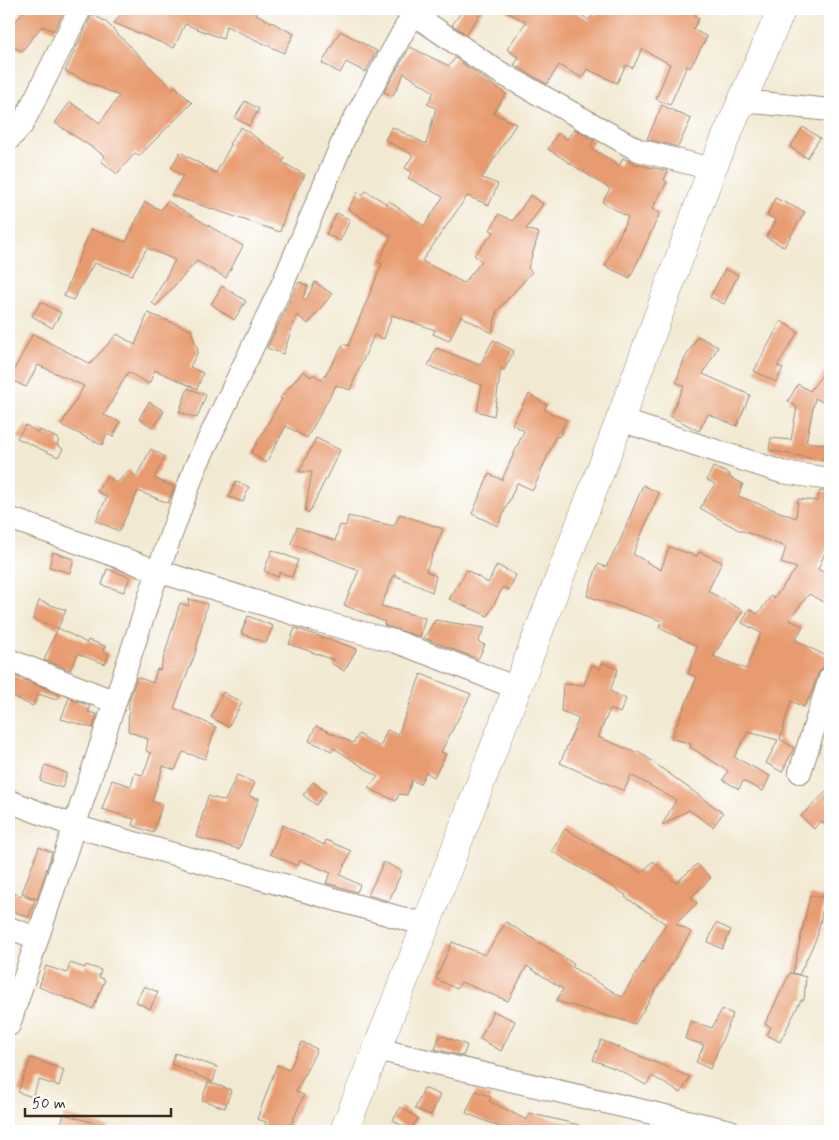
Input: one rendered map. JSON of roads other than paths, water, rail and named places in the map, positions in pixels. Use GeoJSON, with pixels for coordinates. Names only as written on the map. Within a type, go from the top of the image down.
{"type":"FeatureCollection","features":[{"type":"Feature","properties":{"kind":"highway"},"geometry":{"type":"LineString","coordinates":[[344,1131],[426,925],[620,420],[712,169],[744,101],[782,9]]}},
{"type":"Feature","properties":{"kind":"street"},"geometry":{"type":"LineString","coordinates":[[9,139],[22,125],[80,9]]}},
{"type":"Feature","properties":{"kind":"street"},"geometry":{"type":"LineString","coordinates":[[9,1025],[158,571],[195,468],[282,283],[346,134],[409,11],[494,69],[638,150],[712,169]]}},
{"type":"Feature","properties":{"kind":"street"},"geometry":{"type":"LineString","coordinates":[[744,101],[830,110]]}},
{"type":"Feature","properties":{"kind":"street"},"geometry":{"type":"LineString","coordinates":[[620,420],[782,472],[830,479]]}},
{"type":"Feature","properties":{"kind":"street"},"geometry":{"type":"LineString","coordinates":[[9,518],[158,571],[314,620],[397,642],[517,688]]}},
{"type":"Feature","properties":{"kind":"street"},"geometry":{"type":"LineString","coordinates":[[9,660],[115,702]]}},
{"type":"Feature","properties":{"kind":"street"},"geometry":{"type":"LineString","coordinates":[[800,772],[830,678]]}},
{"type":"Feature","properties":{"kind":"street"},"geometry":{"type":"LineString","coordinates":[[9,801],[74,826],[426,925]]}},
{"type":"Feature","properties":{"kind":"street"},"geometry":{"type":"LineString","coordinates":[[9,928],[38,938]]}},
{"type":"Feature","properties":{"kind":"street"},"geometry":{"type":"LineString","coordinates":[[376,1049],[730,1131]]}}]}
